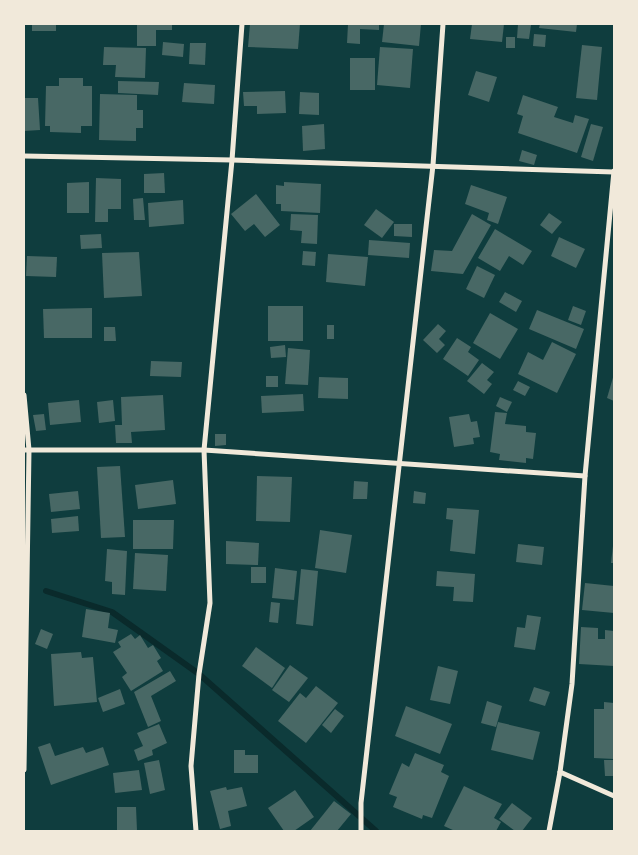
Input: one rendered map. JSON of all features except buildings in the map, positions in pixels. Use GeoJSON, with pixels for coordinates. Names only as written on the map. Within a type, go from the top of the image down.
{"type":"FeatureCollection","features":[{"type":"Feature","properties":{"kind":"street"},"geometry":{"type":"LineString","coordinates":[[196,831],[191,766],[199,674],[210,603],[204,450],[232,160],[242,24]]}},
{"type":"Feature","properties":{"kind":"street"},"geometry":{"type":"LineString","coordinates":[[361,830],[361,802],[433,165],[443,24]]}},
{"type":"Feature","properties":{"kind":"street"},"geometry":{"type":"LineString","coordinates":[[24,156],[614,171],[585,476],[572,684],[560,772],[549,831]]}},
{"type":"Feature","properties":{"kind":"street"},"geometry":{"type":"LineString","coordinates":[[24,395],[26,450],[24,770]]}},
{"type":"Feature","properties":{"kind":"street"},"geometry":{"type":"LineString","coordinates":[[26,450],[204,450],[585,476]]}},
{"type":"Feature","properties":{"kind":"street"},"geometry":{"type":"LineString","coordinates":[[560,772],[614,796]]}},
{"type":"Feature","properties":{"kind":"waterway"},"geometry":{"type":"LineString","coordinates":[[46,591],[112,612],[199,674],[376,831]]}}]}
